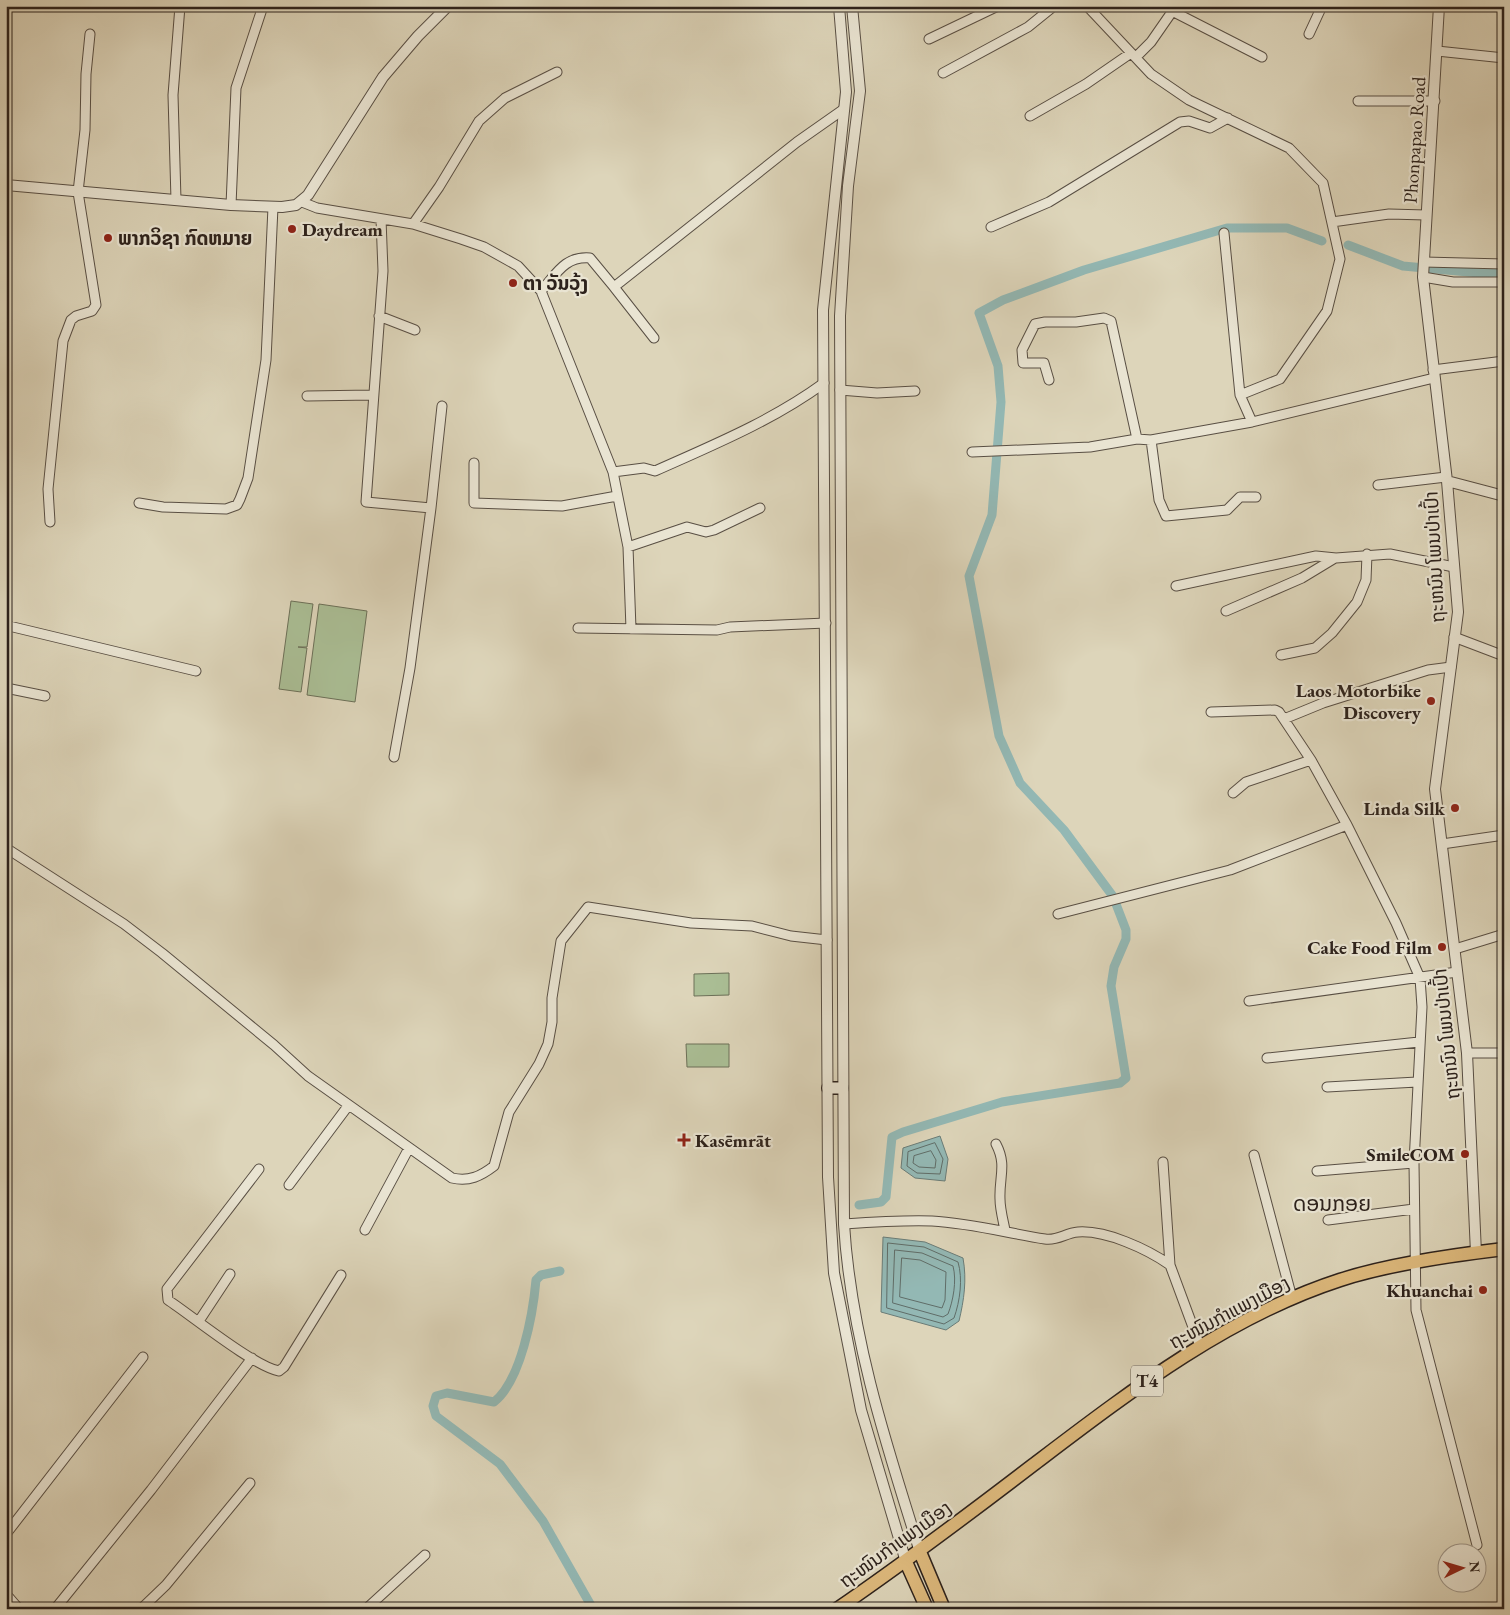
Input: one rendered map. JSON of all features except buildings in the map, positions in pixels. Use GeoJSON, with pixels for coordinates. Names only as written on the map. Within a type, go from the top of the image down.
{"type":"FeatureCollection","features":[{"type":"Feature","properties":{"kind":"main road"},"geometry":{"type":"LineString","coordinates":[[828,1088],[842,1088]]}},
{"type":"Feature","properties":{"kind":"main road","name":"ຖະໜົນກຳແພງເມືອງ"},"geometry":{"type":"LineString","coordinates":[[837,1609],[920,1552],[1104,1411],[1200,1346],[1292,1298],[1342,1279],[1416,1262],[1476,1252],[1504,1250]]}},
{"type":"Feature","properties":{"kind":"main road"},"geometry":{"type":"LineString","coordinates":[[920,1552],[944,1609]]}},
{"type":"Feature","properties":{"kind":"main road"},"geometry":{"type":"LineString","coordinates":[[906,1562],[927,1609]]}},
{"type":"Feature","properties":{"kind":"street"},"geometry":{"type":"LineString","coordinates":[[176,200],[174,95],[180,6]]}},
{"type":"Feature","properties":{"kind":"street"},"geometry":{"type":"LineString","coordinates":[[6,185],[230,205],[290,207],[302,202],[383,77],[418,36],[448,6]]}},
{"type":"Feature","properties":{"kind":"street"},"geometry":{"type":"LineString","coordinates":[[839,6],[846,92],[824,310],[828,1178],[834,1273],[861,1410],[906,1562]]}},
{"type":"Feature","properties":{"kind":"street"},"geometry":{"type":"LineString","coordinates":[[852,6],[860,91],[848,186],[840,316],[844,1224],[847,1269],[874,1405],[920,1552]]}},
{"type":"Feature","properties":{"kind":"street"},"geometry":{"type":"LineString","coordinates":[[929,38],[998,6]]}},
{"type":"Feature","properties":{"kind":"street"},"geometry":{"type":"LineString","coordinates":[[943,73],[1028,27],[1054,6]]}},
{"type":"Feature","properties":{"kind":"street"},"geometry":{"type":"LineString","coordinates":[[1087,6],[1151,74],[1189,100],[1289,148],[1323,183],[1340,259],[1327,311],[1280,379],[1240,395]]}},
{"type":"Feature","properties":{"kind":"street"},"geometry":{"type":"LineString","coordinates":[[1309,34],[1322,6]]}},
{"type":"Feature","properties":{"kind":"street","name":"Phonpapao Road"},"geometry":{"type":"LineString","coordinates":[[1423,277],[1435,101],[1439,6]]}},
{"type":"Feature","properties":{"kind":"street"},"geometry":{"type":"LineString","coordinates":[[230,205],[236,88],[262,9]]}},
{"type":"Feature","properties":{"kind":"street"},"geometry":{"type":"LineString","coordinates":[[1030,116],[1134,55],[1152,42],[1174,9],[1262,57]]}},
{"type":"Feature","properties":{"kind":"street"},"geometry":{"type":"LineString","coordinates":[[50,522],[48,489],[63,341],[71,320],[76,316],[92,311],[96,305],[78,192],[85,130],[86,74],[90,34]]}},
{"type":"Feature","properties":{"kind":"street"},"geometry":{"type":"LineString","coordinates":[[1437,51],[1504,58]]}},
{"type":"Feature","properties":{"kind":"street"},"geometry":{"type":"LineString","coordinates":[[413,224],[439,187],[479,121],[506,98],[558,72]]}},
{"type":"Feature","properties":{"kind":"street"},"geometry":{"type":"LineString","coordinates":[[1358,102],[1435,101]]}},
{"type":"Feature","properties":{"kind":"street"},"geometry":{"type":"LineString","coordinates":[[614,287],[796,142],[844,109]]}},
{"type":"Feature","properties":{"kind":"street"},"geometry":{"type":"LineString","coordinates":[[991,227],[1049,202],[1180,122],[1189,121],[1210,128],[1228,118]]}},
{"type":"Feature","properties":{"kind":"street"},"geometry":{"type":"LineString","coordinates":[[302,202],[317,208],[413,224],[484,247],[518,266],[541,291],[613,472],[628,547],[631,629]]}},
{"type":"Feature","properties":{"kind":"street"},"geometry":{"type":"LineString","coordinates":[[139,503],[163,507],[226,509],[237,505],[240,499],[248,478],[266,360],[273,207]]}},
{"type":"Feature","properties":{"kind":"street"},"geometry":{"type":"LineString","coordinates":[[1332,222],[1389,214],[1426,215]]}},
{"type":"Feature","properties":{"kind":"street"},"geometry":{"type":"LineString","coordinates":[[381,219],[383,271],[372,395],[366,502],[431,508]]}},
{"type":"Feature","properties":{"kind":"street"},"geometry":{"type":"LineString","coordinates":[[1224,234],[1240,395],[1252,422]]}},
{"type":"Feature","properties":{"kind":"street"},"geometry":{"type":"LineString","coordinates":[[541,291],[567,262],[579,257],[590,258],[654,338]]}},
{"type":"Feature","properties":{"kind":"street"},"geometry":{"type":"LineString","coordinates":[[1423,263],[1504,264]]}},
{"type":"Feature","properties":{"kind":"street"},"geometry":{"type":"LineString","coordinates":[[1423,277],[1453,282],[1504,282]]}},
{"type":"Feature","properties":{"kind":"street","name":"ຖະຫນົນ ໂພນປ່າເປົ້າ"},"geometry":{"type":"LineString","coordinates":[[1423,277],[1447,479],[1458,612],[1435,789],[1467,1053],[1476,1252]]}},
{"type":"Feature","properties":{"kind":"street"},"geometry":{"type":"LineString","coordinates":[[379,316],[415,330]]}},
{"type":"Feature","properties":{"kind":"street"},"geometry":{"type":"LineString","coordinates":[[1049,380],[1044,363],[1023,363],[1022,350],[1035,324],[1045,322],[1076,322],[1104,318],[1111,321],[1137,439]]}},
{"type":"Feature","properties":{"kind":"street"},"geometry":{"type":"LineString","coordinates":[[972,452],[1090,447],[1137,439],[1150,440],[1252,422],[1434,374],[1504,361]]}},
{"type":"Feature","properties":{"kind":"street"},"geometry":{"type":"LineString","coordinates":[[613,472],[644,468],[655,471],[734,436],[787,408],[824,383]]}},
{"type":"Feature","properties":{"kind":"street"},"geometry":{"type":"LineString","coordinates":[[840,390],[877,393],[915,391]]}},
{"type":"Feature","properties":{"kind":"street"},"geometry":{"type":"LineString","coordinates":[[307,396],[372,395]]}},
{"type":"Feature","properties":{"kind":"street"},"geometry":{"type":"LineString","coordinates":[[394,757],[410,668],[442,406]]}},
{"type":"Feature","properties":{"kind":"street"},"geometry":{"type":"LineString","coordinates":[[1150,440],[1159,500],[1166,516],[1227,510],[1240,497],[1256,497]]}},
{"type":"Feature","properties":{"kind":"street"},"geometry":{"type":"LineString","coordinates":[[474,463],[474,503],[562,506],[617,496]]}},
{"type":"Feature","properties":{"kind":"street"},"geometry":{"type":"LineString","coordinates":[[1378,485],[1447,479],[1504,496]]}},
{"type":"Feature","properties":{"kind":"street"},"geometry":{"type":"LineString","coordinates":[[628,547],[687,527],[706,532],[714,530],[760,508]]}},
{"type":"Feature","properties":{"kind":"street"},"geometry":{"type":"LineString","coordinates":[[1176,586],[1294,559],[1316,556],[1336,558],[1367,554],[1390,554],[1454,566]]}},
{"type":"Feature","properties":{"kind":"street"},"geometry":{"type":"LineString","coordinates":[[1281,655],[1315,648],[1332,632],[1357,602],[1366,580],[1367,554]]}},
{"type":"Feature","properties":{"kind":"street"},"geometry":{"type":"LineString","coordinates":[[1226,611],[1302,578],[1336,558]]}},
{"type":"Feature","properties":{"kind":"street"},"geometry":{"type":"LineString","coordinates":[[6,585],[6,595]]}},
{"type":"Feature","properties":{"kind":"street"},"geometry":{"type":"LineString","coordinates":[[578,628],[717,630],[730,627],[826,622]]}},
{"type":"Feature","properties":{"kind":"street"},"geometry":{"type":"LineString","coordinates":[[6,623],[9,626],[196,672]]}},
{"type":"Feature","properties":{"kind":"street"},"geometry":{"type":"LineString","coordinates":[[1454,637],[1504,656]]}},
{"type":"Feature","properties":{"kind":"street"},"geometry":{"type":"LineString","coordinates":[[1284,719],[1323,703],[1428,670],[1451,667]]}},
{"type":"Feature","properties":{"kind":"street"},"geometry":{"type":"LineString","coordinates":[[6,688],[45,696]]}},
{"type":"Feature","properties":{"kind":"street"},"geometry":{"type":"LineString","coordinates":[[1211,712],[1275,710],[1284,719],[1311,760],[1347,825],[1396,924],[1420,978],[1422,1008],[1414,1163],[1416,1310],[1476,1542]]}},
{"type":"Feature","properties":{"kind":"street"},"geometry":{"type":"LineString","coordinates":[[1233,794],[1246,782],[1311,760]]}},
{"type":"Feature","properties":{"kind":"street"},"geometry":{"type":"LineString","coordinates":[[1058,914],[1230,870],[1347,825]]}},
{"type":"Feature","properties":{"kind":"street"},"geometry":{"type":"LineString","coordinates":[[1442,844],[1504,835]]}},
{"type":"Feature","properties":{"kind":"street"},"geometry":{"type":"LineString","coordinates":[[6,848],[116,919],[162,953],[274,1045],[308,1076],[452,1178],[461,1180],[470,1180],[494,1166],[510,1112],[539,1064],[548,1044],[552,1022],[552,998],[561,941],[588,907],[691,923],[752,926],[791,936],[827,940]]}},
{"type":"Feature","properties":{"kind":"street"},"geometry":{"type":"LineString","coordinates":[[1455,949],[1504,934]]}},
{"type":"Feature","properties":{"kind":"street"},"geometry":{"type":"LineString","coordinates":[[1249,1001],[1457,972]]}},
{"type":"Feature","properties":{"kind":"street"},"geometry":{"type":"LineString","coordinates":[[1267,1058],[1419,1042]]}},
{"type":"Feature","properties":{"kind":"street"},"geometry":{"type":"LineString","coordinates":[[1467,1053],[1504,1053]]}},
{"type":"Feature","properties":{"kind":"street"},"geometry":{"type":"LineString","coordinates":[[1327,1087],[1417,1082]]}},
{"type":"Feature","properties":{"kind":"street"},"geometry":{"type":"LineString","coordinates":[[289,1185],[348,1106]]}},
{"type":"Feature","properties":{"kind":"street"},"geometry":{"type":"LineString","coordinates":[[996,1144],[1000,1151],[1003,1172],[1000,1199],[1006,1230]]}},
{"type":"Feature","properties":{"kind":"street"},"geometry":{"type":"LineString","coordinates":[[365,1230],[409,1148]]}},
{"type":"Feature","properties":{"kind":"street"},"geometry":{"type":"LineString","coordinates":[[1254,1155],[1292,1298]]}},
{"type":"Feature","properties":{"kind":"street"},"geometry":{"type":"LineString","coordinates":[[1163,1162],[1170,1265],[1200,1346]]}},
{"type":"Feature","properties":{"kind":"street"},"geometry":{"type":"LineString","coordinates":[[1317,1171],[1414,1163]]}},
{"type":"Feature","properties":{"kind":"street"},"geometry":{"type":"LineString","coordinates":[[259,1169],[167,1289],[168,1300],[252,1358],[272,1370],[279,1371],[284,1367],[341,1275]]}},
{"type":"Feature","properties":{"kind":"street"},"geometry":{"type":"LineString","coordinates":[[1328,1220],[1414,1209]]}},
{"type":"Feature","properties":{"kind":"street"},"geometry":{"type":"LineString","coordinates":[[844,1224],[933,1221],[1006,1230],[1052,1239],[1079,1232],[1105,1236],[1156,1256],[1170,1265]]}},
{"type":"Feature","properties":{"kind":"street"},"geometry":{"type":"LineString","coordinates":[[199,1321],[230,1274]]}},
{"type":"Feature","properties":{"kind":"street"},"geometry":{"type":"LineString","coordinates":[[6,1534],[143,1357]]}},
{"type":"Feature","properties":{"kind":"street"},"geometry":{"type":"LineString","coordinates":[[56,1609],[151,1490],[252,1358]]}},
{"type":"Feature","properties":{"kind":"street"},"geometry":{"type":"LineString","coordinates":[[141,1609],[166,1585],[250,1483]]}},
{"type":"Feature","properties":{"kind":"street"},"geometry":{"type":"LineString","coordinates":[[366,1609],[425,1555]]}},
{"type":"Feature","properties":{"kind":"street"},"geometry":{"type":"LineString","coordinates":[[6,1594],[19,1609]]}},
{"type":"Feature","properties":{"kind":"green space"},"geometry":{"type":"Polygon","coordinates":[[[291,601],[313,604],[307,647],[298,647],[307,648],[301,692],[279,689],[291,601]]]}},
{"type":"Feature","properties":{"kind":"green space"},"geometry":{"type":"Polygon","coordinates":[[[319,604],[367,611],[355,702],[307,695],[319,604]]]}},
{"type":"Feature","properties":{"kind":"green space"},"geometry":{"type":"Polygon","coordinates":[[[729,973],[729,995],[694,996],[694,974],[729,973]]]}},
{"type":"Feature","properties":{"kind":"green space"},"geometry":{"type":"Polygon","coordinates":[[[686,1044],[729,1044],[729,1067],[687,1067],[686,1044]]]}},
{"type":"Feature","properties":{"kind":"water"},"geometry":{"type":"Polygon","coordinates":[[[940,1136],[948,1159],[945,1181],[915,1178],[901,1168],[903,1148],[940,1136]]]}},
{"type":"Feature","properties":{"kind":"water"},"geometry":{"type":"Polygon","coordinates":[[[883,1237],[925,1242],[963,1258],[964,1290],[959,1321],[946,1330],[881,1312],[883,1237]]]}},
{"type":"Feature","properties":{"kind":"waterway"},"geometry":{"type":"LineString","coordinates":[[1112,895],[1064,830],[1020,783],[999,736],[969,576],[992,515],[1001,402],[998,366],[979,313],[1003,300],[1084,270],[1227,228],[1287,228],[1322,241]]}},
{"type":"Feature","properties":{"kind":"waterway"},"geometry":{"type":"LineString","coordinates":[[1348,245],[1403,266],[1479,273],[1504,272]]}},
{"type":"Feature","properties":{"kind":"waterway"},"geometry":{"type":"LineString","coordinates":[[859,1205],[881,1202],[886,1197],[892,1137],[1002,1102],[1120,1083],[1126,1078],[1111,986],[1114,967],[1126,939],[1126,930],[1116,904]]}},
{"type":"Feature","properties":{"kind":"waterway"},"geometry":{"type":"LineString","coordinates":[[560,1271],[541,1275],[536,1280],[529,1328],[524,1346],[512,1379],[494,1402],[447,1393],[436,1396],[433,1406],[436,1416],[500,1464],[543,1521],[593,1609]]}},
{"type":"Feature","properties":{"kind":"place","name":"Daydream"},"geometry":{"type":"Point","coordinates":[292,229]}},
{"type":"Feature","properties":{"kind":"place","name":"ພາກວິຊາ ກົດຫມາຍ"},"geometry":{"type":"Point","coordinates":[108,238]}},
{"type":"Feature","properties":{"kind":"place","name":"ຕາ ວັນວຸ້ງ"},"geometry":{"type":"Point","coordinates":[513,283]}},
{"type":"Feature","properties":{"kind":"place","name":"Laos Motorbike Discovery"},"geometry":{"type":"Point","coordinates":[1431,701]}},
{"type":"Feature","properties":{"kind":"place","name":"Linda Silk"},"geometry":{"type":"Point","coordinates":[1455,808]}},
{"type":"Feature","properties":{"kind":"place","name":"Cake Food Film"},"geometry":{"type":"Point","coordinates":[1442,947]}},
{"type":"Feature","properties":{"kind":"place","name":"Kasēmrāt"},"geometry":{"type":"Point","coordinates":[684,1140]}},
{"type":"Feature","properties":{"kind":"place","name":"SmileCOM"},"geometry":{"type":"Point","coordinates":[1465,1154]}},
{"type":"Feature","properties":{"kind":"place","name":"Khuanchai"},"geometry":{"type":"Point","coordinates":[1483,1290]}},
{"type":"Feature","properties":{"kind":"district","name":"ດອນກອຍ"},"geometry":{"type":"Point","coordinates":[1332,1204]}}]}
